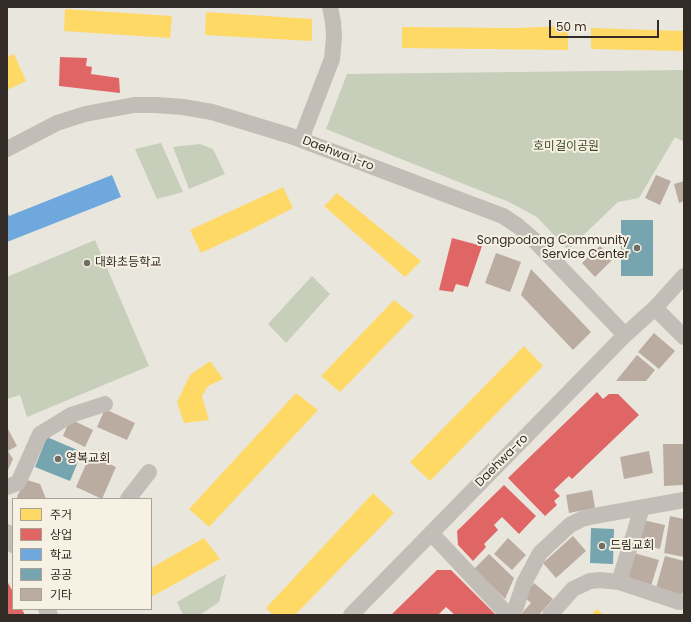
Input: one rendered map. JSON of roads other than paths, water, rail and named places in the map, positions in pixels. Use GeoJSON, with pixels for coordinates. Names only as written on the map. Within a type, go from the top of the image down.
{"type":"FeatureCollection","features":[{"type":"Feature","properties":{"kind":"street"},"geometry":{"type":"LineString","coordinates":[[300,139],[332,59],[334,37],[330,7]]}},
{"type":"Feature","properties":{"kind":"street","name":"Daehwa 1-ro"},"geometry":{"type":"LineString","coordinates":[[7,149],[57,123],[108,109],[134,105],[156,105],[183,107],[212,112],[300,139],[453,196],[508,220],[518,226],[533,239],[625,335]]}},
{"type":"Feature","properties":{"kind":"street","name":"Daehwa-ro"},"geometry":{"type":"LineString","coordinates":[[351,615],[625,335],[655,308],[684,276]]}},
{"type":"Feature","properties":{"kind":"street"},"geometry":{"type":"LineString","coordinates":[[655,308],[684,337]]}},
{"type":"Feature","properties":{"kind":"street"},"geometry":{"type":"LineString","coordinates":[[7,487],[18,483],[40,434],[70,416],[105,404]]}},
{"type":"Feature","properties":{"kind":"street"},"geometry":{"type":"LineString","coordinates":[[129,498],[149,472]]}},
{"type":"Feature","properties":{"kind":"street"},"geometry":{"type":"LineString","coordinates":[[431,532],[509,615],[516,608],[524,583],[540,554],[570,525],[582,519],[594,516],[684,500]]}},
{"type":"Feature","properties":{"kind":"street"},"geometry":{"type":"LineString","coordinates":[[619,582],[642,508]]}},
{"type":"Feature","properties":{"kind":"street"},"geometry":{"type":"LineString","coordinates":[[7,532],[12,543]]}},
{"type":"Feature","properties":{"kind":"street"},"geometry":{"type":"LineString","coordinates":[[550,615],[573,589],[590,581],[600,580],[619,582],[679,602]]}},
{"type":"Feature","properties":{"kind":"place","name":"Songpodong Community Service Center"},"geometry":{"type":"Point","coordinates":[637,248]}},
{"type":"Feature","properties":{"kind":"place","name":"대화초등학교"},"geometry":{"type":"Point","coordinates":[87,263]}},
{"type":"Feature","properties":{"kind":"place","name":"영복교회"},"geometry":{"type":"Point","coordinates":[58,459]}},
{"type":"Feature","properties":{"kind":"place","name":"드림교회"},"geometry":{"type":"Point","coordinates":[602,546]}},
{"type":"Feature","properties":{"kind":"park label","name":"호미걸이공원"},"geometry":{"type":"Point","coordinates":[566,147]}}]}
